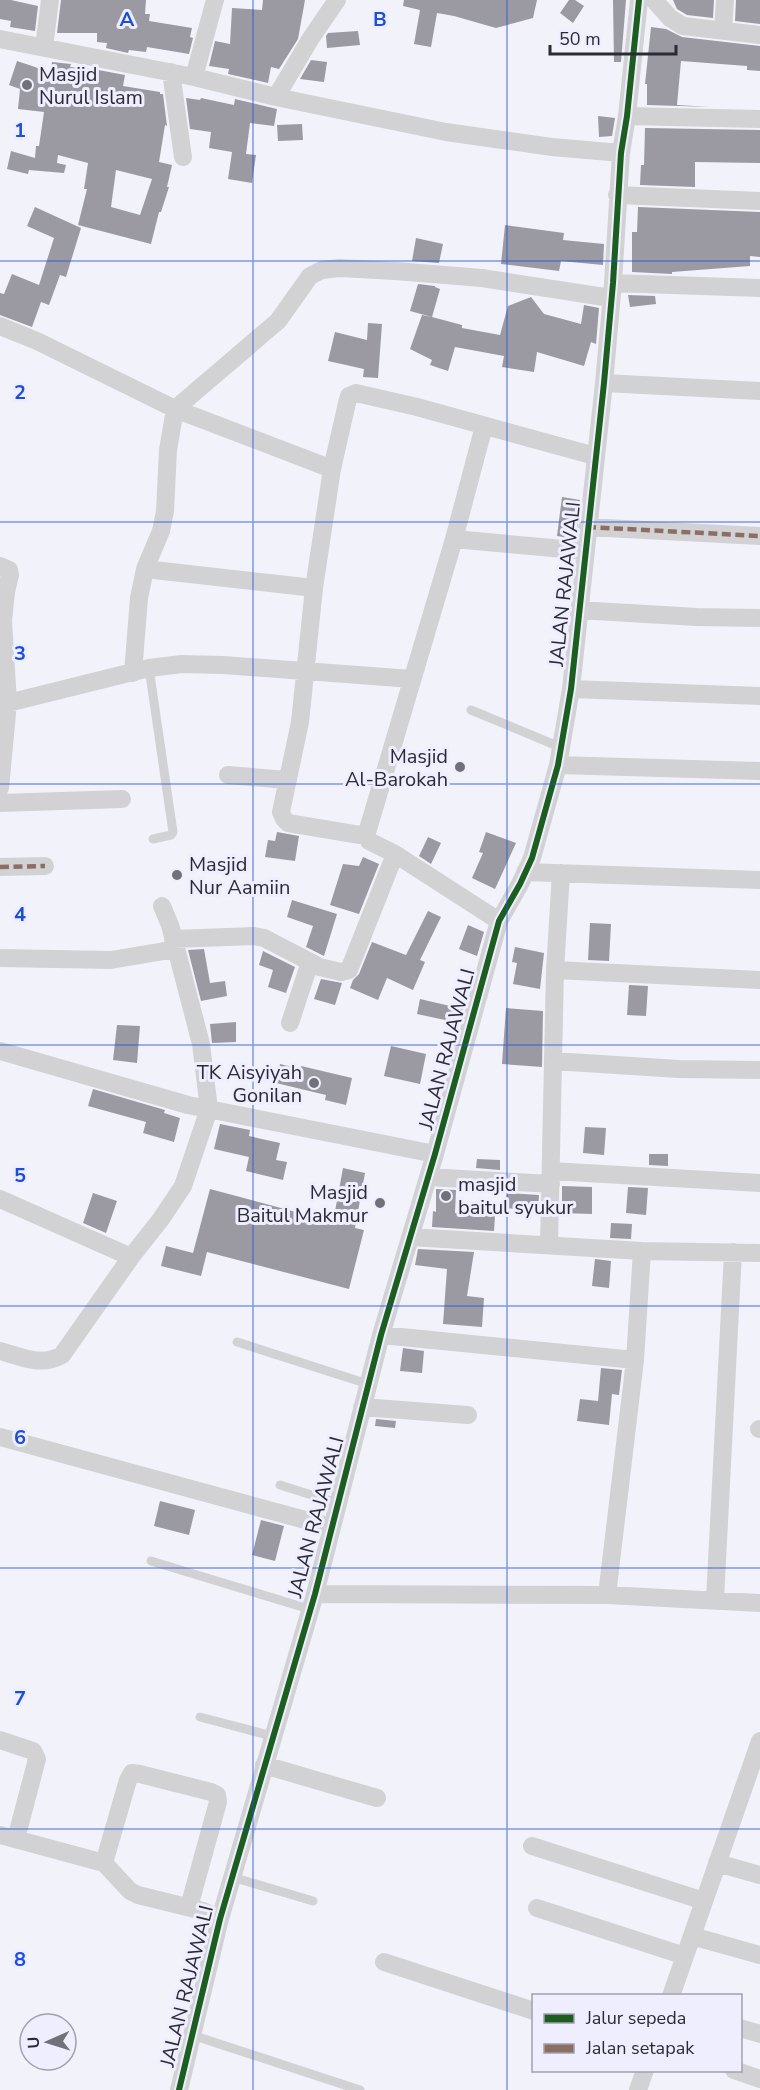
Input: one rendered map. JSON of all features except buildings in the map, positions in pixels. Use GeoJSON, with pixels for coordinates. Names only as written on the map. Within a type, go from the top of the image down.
{"type":"FeatureCollection","features":[{"type":"Feature","properties":{"kind":"street"},"geometry":{"type":"LineString","coordinates":[[44,47],[50,0]]}},
{"type":"Feature","properties":{"kind":"street"},"geometry":{"type":"LineString","coordinates":[[194,77],[215,0]]}},
{"type":"Feature","properties":{"kind":"street"},"geometry":{"type":"LineString","coordinates":[[276,97],[337,0]]}},
{"type":"Feature","properties":{"kind":"street","name":"JALAN RAJAWALI"},"geometry":{"type":"LineString","coordinates":[[179,2090],[220,1919],[312,1601],[381,1335],[435,1154],[499,921],[531,858],[559,756],[571,689],[604,383],[617,195],[639,0]]}},
{"type":"Feature","properties":{"kind":"street"},"geometry":{"type":"LineString","coordinates":[[654,0],[670,18],[683,26],[760,35]]}},
{"type":"Feature","properties":{"kind":"street"},"geometry":{"type":"LineString","coordinates":[[723,30],[725,0]]}},
{"type":"Feature","properties":{"kind":"street"},"geometry":{"type":"LineString","coordinates":[[0,39],[171,72],[276,97],[446,132],[552,147],[621,153]]}},
{"type":"Feature","properties":{"kind":"street"},"geometry":{"type":"LineString","coordinates":[[171,72],[183,157]]}},
{"type":"Feature","properties":{"kind":"street"},"geometry":{"type":"LineString","coordinates":[[627,116],[760,120]]}},
{"type":"Feature","properties":{"kind":"street"},"geometry":{"type":"LineString","coordinates":[[617,195],[760,201]]}},
{"type":"Feature","properties":{"kind":"street"},"geometry":{"type":"LineString","coordinates":[[141,670],[139,598],[145,569],[165,511],[168,450],[176,409],[278,321],[291,306],[302,285],[310,276],[322,270],[339,268],[482,278],[612,291],[760,288]]}},
{"type":"Feature","properties":{"kind":"street"},"geometry":{"type":"LineString","coordinates":[[0,326],[37,341],[176,409],[332,469]]}},
{"type":"Feature","properties":{"kind":"street"},"geometry":{"type":"LineString","coordinates":[[604,383],[760,391]]}},
{"type":"Feature","properties":{"kind":"street"},"geometry":{"type":"LineString","coordinates":[[366,836],[288,823],[281,812],[300,722],[314,588],[332,469],[351,394],[356,393],[417,407],[595,456]]}},
{"type":"Feature","properties":{"kind":"street"},"geometry":{"type":"LineString","coordinates":[[484,426],[454,539],[366,836],[369,841],[499,921]]}},
{"type":"Feature","properties":{"kind":"street"},"geometry":{"type":"LineString","coordinates":[[587,527],[760,536]]}},
{"type":"Feature","properties":{"kind":"street"},"geometry":{"type":"LineString","coordinates":[[454,539],[585,551]]}},
{"type":"Feature","properties":{"kind":"street"},"geometry":{"type":"LineString","coordinates":[[0,566],[9,570],[10,575],[3,620],[4,703],[0,788]]}},
{"type":"Feature","properties":{"kind":"street"},"geometry":{"type":"LineString","coordinates":[[145,569],[314,588]]}},
{"type":"Feature","properties":{"kind":"street"},"geometry":{"type":"LineString","coordinates":[[578,609],[697,617],[760,618]]}},
{"type":"Feature","properties":{"kind":"street"},"geometry":{"type":"LineString","coordinates":[[4,703],[141,670],[182,664],[306,670],[412,679]]}},
{"type":"Feature","properties":{"kind":"street"},"geometry":{"type":"LineString","coordinates":[[571,689],[760,696]]}},
{"type":"Feature","properties":{"kind":"street"},"geometry":{"type":"LineString","coordinates":[[559,756],[760,771]]}},
{"type":"Feature","properties":{"kind":"street"},"geometry":{"type":"LineString","coordinates":[[228,775],[287,780]]}},
{"type":"Feature","properties":{"kind":"street"},"geometry":{"type":"LineString","coordinates":[[0,803],[122,799]]}},
{"type":"Feature","properties":{"kind":"street"},"geometry":{"type":"LineString","coordinates":[[0,958],[111,960],[175,944],[254,936],[264,938],[316,965],[341,972],[349,970],[395,855]]}},
{"type":"Feature","properties":{"kind":"street"},"geometry":{"type":"LineString","coordinates":[[0,867],[45,866]]}},
{"type":"Feature","properties":{"kind":"street"},"geometry":{"type":"LineString","coordinates":[[525,872],[760,880]]}},
{"type":"Feature","properties":{"kind":"street"},"geometry":{"type":"LineString","coordinates":[[549,1245],[555,970],[561,873]]}},
{"type":"Feature","properties":{"kind":"street"},"geometry":{"type":"LineString","coordinates":[[0,1351],[46,1362],[62,1355],[183,1186],[209,1109],[201,1044],[175,944],[162,906]]}},
{"type":"Feature","properties":{"kind":"street"},"geometry":{"type":"LineString","coordinates":[[290,1023],[308,968],[316,965]]}},
{"type":"Feature","properties":{"kind":"street"},"geometry":{"type":"LineString","coordinates":[[555,970],[760,980]]}},
{"type":"Feature","properties":{"kind":"street"},"geometry":{"type":"LineString","coordinates":[[0,1051],[188,1105],[435,1154]]}},
{"type":"Feature","properties":{"kind":"street"},"geometry":{"type":"LineString","coordinates":[[553,1061],[679,1069],[760,1070]]}},
{"type":"Feature","properties":{"kind":"street"},"geometry":{"type":"LineString","coordinates":[[428,1177],[551,1177],[760,1183]]}},
{"type":"Feature","properties":{"kind":"street"},"geometry":{"type":"LineString","coordinates":[[0,1199],[130,1257]]}},
{"type":"Feature","properties":{"kind":"street"},"geometry":{"type":"LineString","coordinates":[[410,1237],[642,1251],[760,1253]]}},
{"type":"Feature","properties":{"kind":"street"},"geometry":{"type":"LineString","coordinates":[[607,1595],[634,1360],[642,1251]]}},
{"type":"Feature","properties":{"kind":"street"},"geometry":{"type":"LineString","coordinates":[[715,1600],[733,1252]]}},
{"type":"Feature","properties":{"kind":"street"},"geometry":{"type":"LineString","coordinates":[[381,1335],[634,1360]]}},
{"type":"Feature","properties":{"kind":"street"},"geometry":{"type":"LineString","coordinates":[[362,1407],[468,1415]]}},
{"type":"Feature","properties":{"kind":"street"},"geometry":{"type":"LineString","coordinates":[[0,1437],[331,1527]]}},
{"type":"Feature","properties":{"kind":"street"},"geometry":{"type":"LineString","coordinates":[[312,1601],[607,1595],[760,1603]]}},
{"type":"Feature","properties":{"kind":"street"},"geometry":{"type":"LineString","coordinates":[[0,1740],[33,1751],[37,1759],[8,1837],[104,1863],[130,1891],[138,1895],[203,1911],[220,1919]]}},
{"type":"Feature","properties":{"kind":"street"},"geometry":{"type":"LineString","coordinates":[[671,1994],[717,1863],[752,1789],[760,1741]]}},
{"type":"Feature","properties":{"kind":"street"},"geometry":{"type":"LineString","coordinates":[[264,1765],[377,1798]]}},
{"type":"Feature","properties":{"kind":"street"},"geometry":{"type":"LineString","coordinates":[[104,1863],[132,1773],[217,1795],[218,1802],[189,1907]]}},
{"type":"Feature","properties":{"kind":"street"},"geometry":{"type":"LineString","coordinates":[[531,1846],[704,1901]]}},
{"type":"Feature","properties":{"kind":"street"},"geometry":{"type":"LineString","coordinates":[[717,1863],[760,1875]]}},
{"type":"Feature","properties":{"kind":"street"},"geometry":{"type":"LineString","coordinates":[[537,1908],[685,1956]]}},
{"type":"Feature","properties":{"kind":"street"},"geometry":{"type":"LineString","coordinates":[[692,1936],[760,1955]]}},
{"type":"Feature","properties":{"kind":"street"},"geometry":{"type":"LineString","coordinates":[[384,1962],[532,2010]]}},
{"type":"Feature","properties":{"kind":"street"},"geometry":{"type":"LineString","coordinates":[[742,2028],[760,2034]]}},
{"type":"Feature","properties":{"kind":"street"},"geometry":{"type":"LineString","coordinates":[[638,2090],[644,2072]]}},
{"type":"Feature","properties":{"kind":"street"},"geometry":{"type":"LineString","coordinates":[[740,2072],[760,2079]]}},
{"type":"Feature","properties":{"kind":"lane"},"geometry":{"type":"LineString","coordinates":[[141,670],[173,832],[171,835],[153,839]]}},
{"type":"Feature","properties":{"kind":"lane"},"geometry":{"type":"LineString","coordinates":[[471,710],[559,756]]}},
{"type":"Feature","properties":{"kind":"lane"},"geometry":{"type":"LineString","coordinates":[[237,1342],[368,1384]]}},
{"type":"Feature","properties":{"kind":"lane"},"geometry":{"type":"LineString","coordinates":[[280,1485],[337,1503]]}},
{"type":"Feature","properties":{"kind":"lane"},"geometry":{"type":"LineString","coordinates":[[151,1561],[312,1601]]}},
{"type":"Feature","properties":{"kind":"lane"},"geometry":{"type":"LineString","coordinates":[[200,1717],[272,1736]]}},
{"type":"Feature","properties":{"kind":"lane"},"geometry":{"type":"LineString","coordinates":[[232,1878],[313,1902]]}},
{"type":"Feature","properties":{"kind":"lane"},"geometry":{"type":"LineString","coordinates":[[192,2035],[360,2090]]}},
{"type":"Feature","properties":{"kind":"marked path"},"geometry":{"type":"LineString","coordinates":[[587,527],[760,536]]}},
{"type":"Feature","properties":{"kind":"marked path"},"geometry":{"type":"LineString","coordinates":[[0,867],[45,866]]}},
{"type":"Feature","properties":{"kind":"cycle path"},"geometry":{"type":"LineString","coordinates":[[179,2090],[220,1919],[315,1594],[381,1335],[435,1154],[499,921],[532,858],[558,765],[571,689],[604,383],[621,153],[639,0]]}},
{"type":"Feature","properties":{"kind":"place","name":"Masjid Nurul Islam"},"geometry":{"type":"Point","coordinates":[27,85]}},
{"type":"Feature","properties":{"kind":"place","name":"Masjid Al-Barokah"},"geometry":{"type":"Point","coordinates":[460,767]}},
{"type":"Feature","properties":{"kind":"place","name":"Masjid Nur Aamiin"},"geometry":{"type":"Point","coordinates":[177,875]}},
{"type":"Feature","properties":{"kind":"place","name":"TK Aisyiyah Gonilan"},"geometry":{"type":"Point","coordinates":[314,1083]}},
{"type":"Feature","properties":{"kind":"place","name":"masjid baitul syukur"},"geometry":{"type":"Point","coordinates":[446,1196]}},
{"type":"Feature","properties":{"kind":"place","name":"Masjid Baitul Makmur"},"geometry":{"type":"Point","coordinates":[380,1203]}}]}
